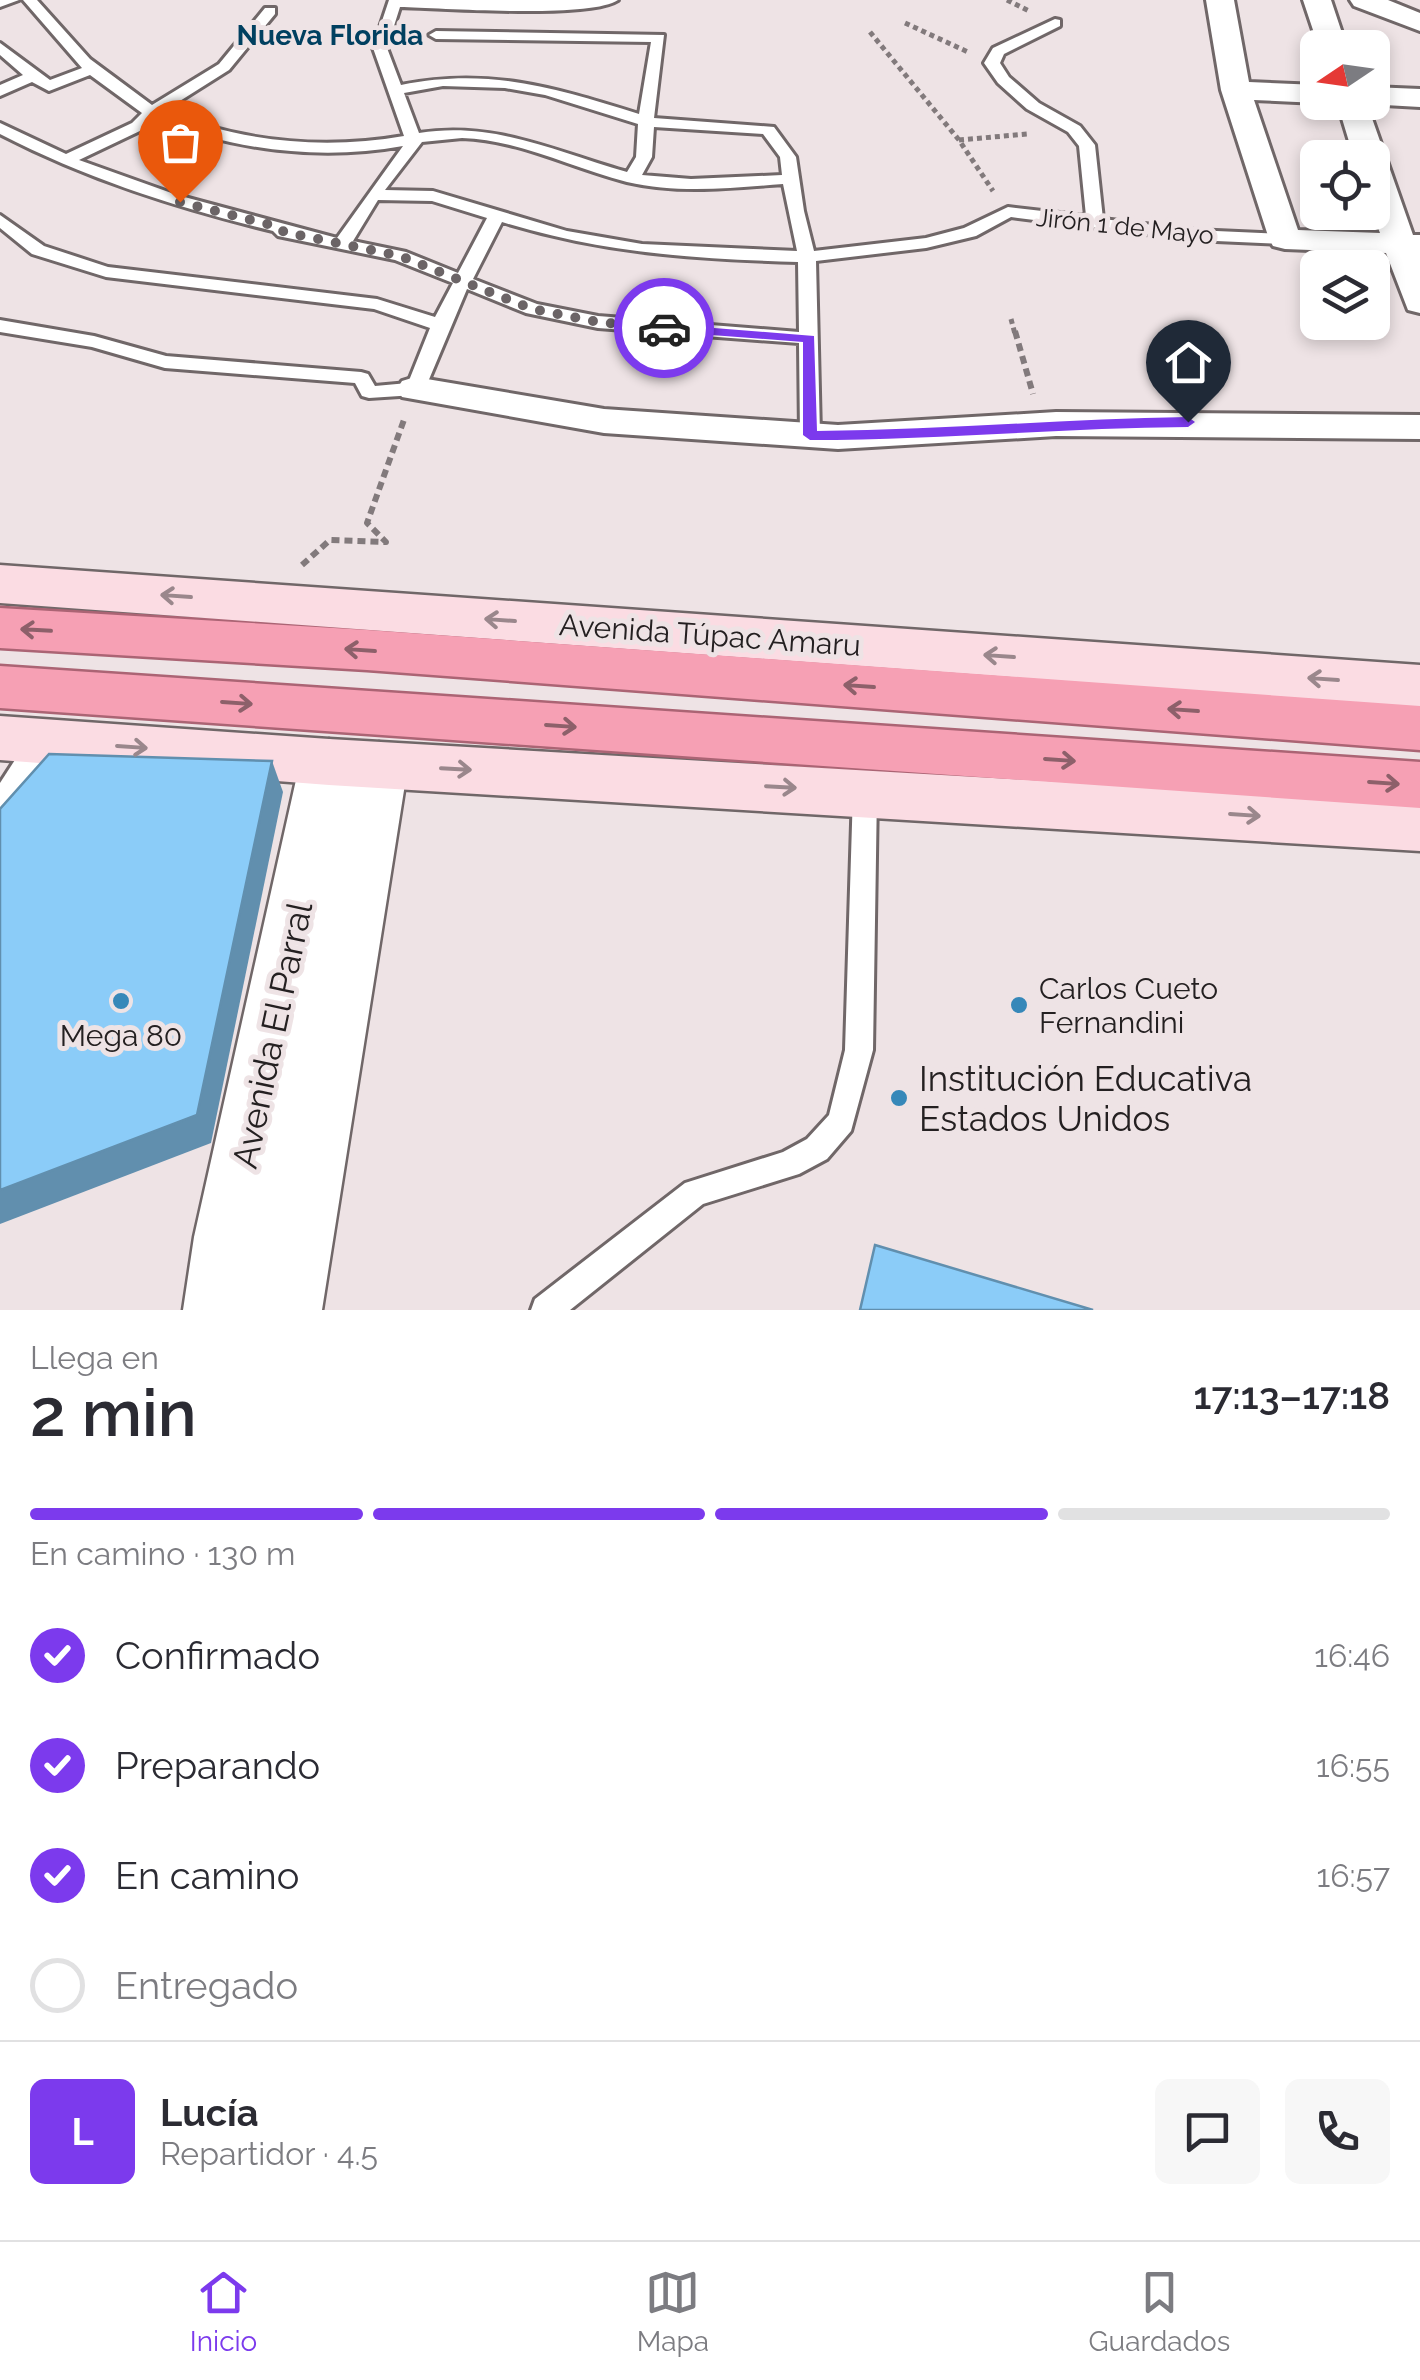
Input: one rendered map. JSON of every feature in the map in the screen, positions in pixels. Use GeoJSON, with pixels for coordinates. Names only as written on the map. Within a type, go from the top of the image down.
{"type":"FeatureCollection","features":[{"type":"Feature","properties":{"kind":"highway","name":"Avenida Túpac Amaru"},"geometry":{"type":"LineString","coordinates":[[0,628],[367,650],[1420,728]]}},
{"type":"Feature","properties":{"kind":"highway"},"geometry":{"type":"LineString","coordinates":[[0,687],[1420,785]]}},
{"type":"Feature","properties":{"kind":"main road","name":"Avenida Túpac Amaru"},"geometry":{"type":"LineString","coordinates":[[0,584],[1420,686]]}},
{"type":"Feature","properties":{"kind":"main road"},"geometry":{"type":"LineString","coordinates":[[25,740],[1420,826]]}},
{"type":"Feature","properties":{"kind":"street"},"geometry":{"type":"LineString","coordinates":[[1220,0],[1236,90],[1285,239]]}},
{"type":"Feature","properties":{"kind":"street"},"geometry":{"type":"LineString","coordinates":[[1317,0],[1327,30]]}},
{"type":"Feature","properties":{"kind":"street"},"geometry":{"type":"LineString","coordinates":[[1364,0],[1420,23]]}},
{"type":"Feature","properties":{"kind":"street"},"geometry":{"type":"LineString","coordinates":[[1236,90],[1300,93]]}},
{"type":"Feature","properties":{"kind":"street"},"geometry":{"type":"LineString","coordinates":[[1390,97],[1420,98]]}},
{"type":"Feature","properties":{"kind":"street"},"geometry":{"type":"LineString","coordinates":[[1390,202],[1410,245],[1420,303]]}},
{"type":"Feature","properties":{"kind":"street","name":"Jirón 1 de Mayo"},"geometry":{"type":"LineString","coordinates":[[1285,239],[1410,245]]}},
{"type":"Feature","properties":{"kind":"street"},"geometry":{"type":"LineString","coordinates":[[415,389],[604,421],[810,435],[913,435],[1042,424],[1188,422],[1420,427]]}},
{"type":"Feature","properties":{"kind":"street"},"geometry":{"type":"LineString","coordinates":[[0,821],[25,740]]}},
{"type":"Feature","properties":{"kind":"street","name":"Avenida El Parral"},"geometry":{"type":"LineString","coordinates":[[220,1310],[230,1236],[354,763]]}},
{"type":"Feature","properties":{"kind":"street","name":"Avenida El Parral"},"geometry":{"type":"LineString","coordinates":[[285,1310],[354,763]]}},
{"type":"Feature","properties":{"kind":"lane"},"geometry":{"type":"LineString","coordinates":[[0,3],[12,0]]}},
{"type":"Feature","properties":{"kind":"lane"},"geometry":{"type":"LineString","coordinates":[[30,0],[45,22],[93,69],[152,112],[229,135],[335,150],[460,133],[484,135],[660,183],[791,179]]}},
{"type":"Feature","properties":{"kind":"lane"},"geometry":{"type":"LineString","coordinates":[[414,142],[380,48],[394,3],[562,5],[611,0]]}},
{"type":"Feature","properties":{"kind":"lane"},"geometry":{"type":"LineString","coordinates":[[66,160],[138,126],[152,112],[224,67],[270,10]]}},
{"type":"Feature","properties":{"kind":"lane"},"geometry":{"type":"LineString","coordinates":[[1055,23],[998,51],[992,63],[1002,80],[1033,106],[1074,129],[1087,145],[1094,224]]}},
{"type":"Feature","properties":{"kind":"lane"},"geometry":{"type":"LineString","coordinates":[[436,35],[659,38],[648,91],[644,157],[632,178]]}},
{"type":"Feature","properties":{"kind":"lane"},"geometry":{"type":"LineString","coordinates":[[0,47],[48,86],[93,69]]}},
{"type":"Feature","properties":{"kind":"lane"},"geometry":{"type":"LineString","coordinates":[[0,91],[33,76]]}},
{"type":"Feature","properties":{"kind":"lane"},"geometry":{"type":"LineString","coordinates":[[397,90],[443,81],[505,83],[548,91],[649,122],[768,130],[788,157],[808,258],[810,435]]}},
{"type":"Feature","properties":{"kind":"lane"},"geometry":{"type":"LineString","coordinates":[[3,133],[164,198],[400,256],[532,309],[598,322],[810,338]]}},
{"type":"Feature","properties":{"kind":"lane"},"geometry":{"type":"LineString","coordinates":[[342,244],[372,195],[414,142]]}},
{"type":"Feature","properties":{"kind":"lane","name":"Jirón 1 de Mayo"},"geometry":{"type":"LineString","coordinates":[[372,195],[433,196],[566,236],[717,254],[808,258],[926,243],[970,232],[1008,212],[1194,236],[1285,239]]}},
{"type":"Feature","properties":{"kind":"lane"},"geometry":{"type":"LineString","coordinates":[[0,326],[94,342],[164,362],[361,378],[369,392],[415,389],[440,325],[496,214]]}},
{"type":"Feature","properties":{"kind":"lane"},"geometry":{"type":"LineString","coordinates":[[0,220],[38,250],[106,272],[377,304],[440,325]]}},
{"type":"Feature","properties":{"kind":"lane"},"geometry":{"type":"LineString","coordinates":[[546,1310],[695,1193],[789,1164],[817,1150],[840,1122],[858,1050],[866,792]]}},
{"type":"Feature","properties":{"kind":"path"},"geometry":{"type":"LineString","coordinates":[[905,23],[992,63]]}},
{"type":"Feature","properties":{"kind":"path"},"geometry":{"type":"LineString","coordinates":[[870,32],[959,140],[1008,212]]}},
{"type":"Feature","properties":{"kind":"path"},"geometry":{"type":"LineString","coordinates":[[959,140],[1074,129]]}},
{"type":"Feature","properties":{"kind":"path"},"geometry":{"type":"LineString","coordinates":[[1011,320],[1042,424]]}},
{"type":"Feature","properties":{"kind":"path"},"geometry":{"type":"LineString","coordinates":[[268,603],[330,540],[386,542],[367,523],[415,389]]}},
{"type":"Feature","properties":{"kind":"building","name":"Mega 80"},"geometry":{"type":"Polygon","coordinates":[[[49,754],[272,761],[197,1115],[0,1190],[0,809],[49,754]]]}},
{"type":"Feature","properties":{"kind":"building"},"geometry":{"type":"Polygon","coordinates":[[[875,1245],[1093,1310],[860,1310],[875,1245]]]}},
{"type":"Feature","properties":{"kind":"way so far"},"geometry":{"type":"LineString","coordinates":[[180,202],[279,227],[284,232],[400,256],[532,309],[598,322],[664,328]]}},
{"type":"Feature","properties":{"kind":"place","name":"Mega 80"},"geometry":{"type":"Point","coordinates":[121,1001]}},
{"type":"Feature","properties":{"kind":"place","name":"Carlos Cueto Fernandini"},"geometry":{"type":"Point","coordinates":[1019,1005]}},
{"type":"Feature","properties":{"kind":"place","name":"Institución Educativa Estados Unidos"},"geometry":{"type":"Point","coordinates":[899,1098]}},
{"type":"Feature","properties":{"kind":"district","name":"Nueva Florida"},"geometry":{"type":"Point","coordinates":[330,35]}},
{"type":"Feature","properties":{"kind":"route"},"geometry":{"type":"LineString","coordinates":[[664,328],[810,338],[810,435],[838,438],[1056,424],[1188,422]]}}]}
